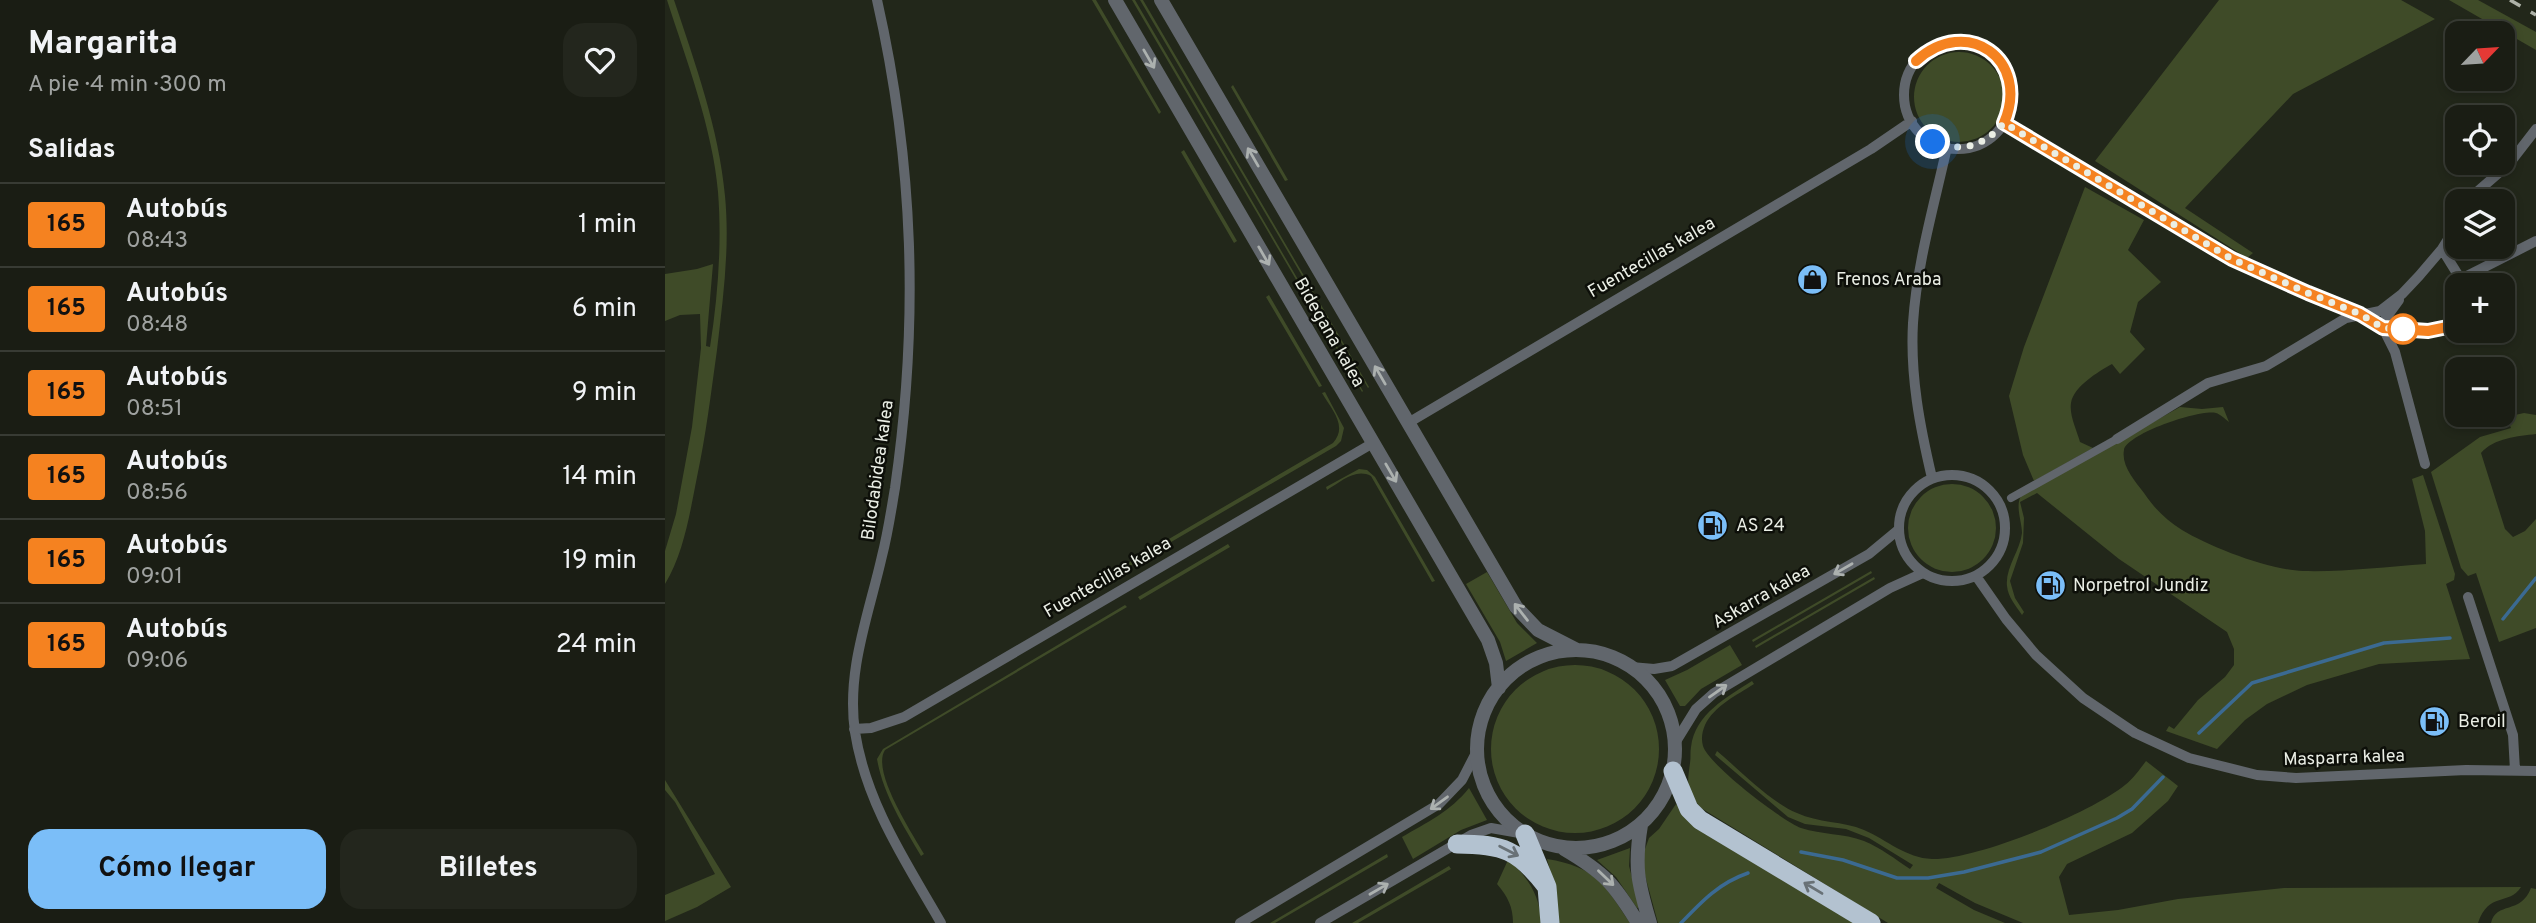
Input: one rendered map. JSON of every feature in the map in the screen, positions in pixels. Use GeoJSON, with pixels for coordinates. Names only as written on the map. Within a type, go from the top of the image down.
{"type":"FeatureCollection","features":[{"type":"Feature","properties":{"kind":"highway"},"geometry":{"type":"LineString","coordinates":[[1673,771],[1689,809],[1700,820],[1871,923]]}},
{"type":"Feature","properties":{"kind":"highway"},"geometry":{"type":"LineString","coordinates":[[1525,834],[1547,887],[1550,923]]}},
{"type":"Feature","properties":{"kind":"highway"},"geometry":{"type":"LineString","coordinates":[[1457,844],[1499,846],[1514,853],[1526,862],[1547,887]]}},
{"type":"Feature","properties":{"kind":"street","name":"Bilodabidea kalea"},"geometry":{"type":"LineString","coordinates":[[877,0],[898,104],[905,167],[911,259],[910,342],[893,503],[883,554],[857,653],[853,699],[854,729],[872,798],[941,923]]}},
{"type":"Feature","properties":{"kind":"street","name":"Bidegana kalea"},"geometry":{"type":"LineString","coordinates":[[1115,0],[1488,640],[1496,663],[1499,688]]}},
{"type":"Feature","properties":{"kind":"street","name":"Bidegana kalea"},"geometry":{"type":"LineString","coordinates":[[1161,0],[1523,617],[1538,630],[1577,650]]}},
{"type":"Feature","properties":{"kind":"street"},"geometry":{"type":"LineString","coordinates":[[1943,43],[1975,43],[2001,62],[2009,76],[2012,92],[2004,123],[1993,136],[1979,144],[1963,148],[1947,147],[1927,138],[1912,121],[1906,106],[1908,74],[1916,61],[1928,50],[1943,43]]}},
{"type":"Feature","properties":{"kind":"street","name":"Fuentecillas kalea"},"geometry":{"type":"LineString","coordinates":[[1408,423],[1871,149],[1912,121]]}},
{"type":"Feature","properties":{"kind":"street"},"geometry":{"type":"LineString","coordinates":[[2004,123],[2232,259],[2360,314],[2382,327],[2428,331],[2445,327]]}},
{"type":"Feature","properties":{"kind":"street"},"geometry":{"type":"LineString","coordinates":[[2480,189],[2509,163],[2536,129]]}},
{"type":"Feature","properties":{"kind":"street"},"geometry":{"type":"LineString","coordinates":[[1933,478],[1919,416],[1913,325],[1920,264],[1947,147]]}},
{"type":"Feature","properties":{"kind":"street"},"geometry":{"type":"LineString","coordinates":[[2479,273],[2536,242]]}},
{"type":"Feature","properties":{"kind":"street"},"geometry":{"type":"LineString","coordinates":[[2382,327],[2402,295],[2445,244]]}},
{"type":"Feature","properties":{"kind":"street"},"geometry":{"type":"LineString","coordinates":[[2442,249],[2457,273]]}},
{"type":"Feature","properties":{"kind":"street"},"geometry":{"type":"LineString","coordinates":[[2011,498],[2117,439],[2208,383],[2266,366],[2346,318],[2380,311],[2402,295]]}},
{"type":"Feature","properties":{"kind":"street"},"geometry":{"type":"LineString","coordinates":[[2382,327],[2395,352],[2425,464]]}},
{"type":"Feature","properties":{"kind":"street","name":"Fuentecillas kalea"},"geometry":{"type":"LineString","coordinates":[[854,729],[904,717],[1373,443]]}},
{"type":"Feature","properties":{"kind":"street"},"geometry":{"type":"LineString","coordinates":[[1964,476],[1986,488],[2000,506],[2005,522],[2004,538],[1994,560],[1976,576],[1963,581],[1949,582],[1923,573],[1905,555],[1898,530],[1904,504],[1921,484],[1933,478],[1964,476]]}},
{"type":"Feature","properties":{"kind":"street","name":"Askarra kalea"},"geometry":{"type":"LineString","coordinates":[[1631,667],[1654,669],[1672,666],[1869,554],[1898,530]]}},
{"type":"Feature","properties":{"kind":"street"},"geometry":{"type":"LineString","coordinates":[[1675,743],[1696,709],[1714,693],[1890,588],[1923,573]]}},
{"type":"Feature","properties":{"kind":"street","name":"Masparra kalea"},"geometry":{"type":"LineString","coordinates":[[1976,576],[2006,619],[2036,655],[2083,698],[2135,733],[2189,758],[2257,775],[2296,778],[2536,771]]}},
{"type":"Feature","properties":{"kind":"street"},"geometry":{"type":"LineString","coordinates":[[2468,597],[2512,735],[2515,770]]}},
{"type":"Feature","properties":{"kind":"street"},"geometry":{"type":"LineString","coordinates":[[1577,650],[1605,655],[1631,667],[1649,682],[1662,700],[1671,720],[1675,743],[1673,771],[1666,791],[1655,809],[1641,825],[1611,842],[1595,847],[1560,847],[1525,834],[1511,824],[1490,797],[1483,782],[1478,749],[1483,717],[1499,688],[1515,672],[1534,660],[1555,652],[1577,650]]}},
{"type":"Feature","properties":{"kind":"street"},"geometry":{"type":"LineString","coordinates":[[1240,923],[1439,804],[1462,780],[1478,749]]}},
{"type":"Feature","properties":{"kind":"street"},"geometry":{"type":"LineString","coordinates":[[1641,825],[1636,859],[1637,874],[1650,923]]}},
{"type":"Feature","properties":{"kind":"street"},"geometry":{"type":"LineString","coordinates":[[1320,923],[1471,835],[1491,828],[1525,834]]}},
{"type":"Feature","properties":{"kind":"street"},"geometry":{"type":"LineString","coordinates":[[1560,847],[1601,872],[1614,886],[1638,923]]}},
{"type":"Feature","properties":{"kind":"green space"},"geometry":{"type":"Polygon","coordinates":[[[667,0],[674,0],[712,121],[722,171],[727,235],[713,382],[703,445],[685,532],[672,572],[665,584],[665,551],[676,514],[692,427],[701,348],[700,314],[680,315],[665,321],[665,274],[713,264],[706,346],[710,347],[720,231],[711,144],[667,0]]]}},
{"type":"Feature","properties":{"kind":"green space"},"geometry":{"type":"Polygon","coordinates":[[[1092,0],[1096,0],[1161,112],[1159,114],[1092,0]]]}},
{"type":"Feature","properties":{"kind":"green space"},"geometry":{"type":"Polygon","coordinates":[[[1132,0],[1135,0],[1362,392],[1132,0]]]}},
{"type":"Feature","properties":{"kind":"green space"},"geometry":{"type":"Polygon","coordinates":[[[1140,0],[1143,0],[1368,388],[1140,0]]]}},
{"type":"Feature","properties":{"kind":"green space"},"geometry":{"type":"Polygon","coordinates":[[[2219,0],[2401,0],[2435,19],[2293,94],[2185,208],[2253,253],[2247,258],[2095,161],[2219,0]]]}},
{"type":"Feature","properties":{"kind":"green space"},"geometry":{"type":"Polygon","coordinates":[[[2449,0],[2478,0],[2536,32],[2536,50],[2515,38],[2515,21],[2486,21],[2449,0]]]}},
{"type":"Feature","properties":{"kind":"green space"},"geometry":{"type":"Polygon","coordinates":[[[1959,52],[1984,60],[1996,72],[2004,97],[1996,122],[1984,134],[1959,142],[1934,134],[1922,122],[1914,97],[1922,72],[1934,60],[1959,52]]]}},
{"type":"Feature","properties":{"kind":"green space"},"geometry":{"type":"Polygon","coordinates":[[[1233,85],[1288,180],[1285,181],[1231,87],[1233,85]]]}},
{"type":"Feature","properties":{"kind":"green space"},"geometry":{"type":"Polygon","coordinates":[[[1184,150],[1237,241],[1234,243],[1181,152],[1184,150]]]}},
{"type":"Feature","properties":{"kind":"green space"},"geometry":{"type":"Polygon","coordinates":[[[2085,187],[2144,220],[2128,250],[2161,282],[2138,302],[2130,332],[2145,349],[2120,374],[2112,364],[2087,380],[2073,397],[2071,413],[2080,442],[2093,448],[2034,481],[2023,455],[2009,396],[2024,347],[2085,187]]]}},
{"type":"Feature","properties":{"kind":"green space"},"geometry":{"type":"Polygon","coordinates":[[[1269,295],[1322,386],[1319,387],[1266,297],[1269,295]]]}},
{"type":"Feature","properties":{"kind":"green space"},"geometry":{"type":"Polygon","coordinates":[[[1325,392],[1344,428],[1341,441],[1336,446],[1123,570],[1121,567],[1333,443],[1339,424],[1322,393],[1325,392]]]}},
{"type":"Feature","properties":{"kind":"green space"},"geometry":{"type":"Polygon","coordinates":[[[2180,407],[2223,407],[2229,422],[2218,414],[2207,413],[2165,424],[2137,437],[2124,450],[2125,462],[2133,478],[2152,504],[2176,526],[2208,543],[2274,567],[2303,571],[2426,564],[2425,531],[2412,479],[2423,475],[2455,574],[2454,580],[2446,584],[2470,659],[2379,664],[2307,685],[2267,704],[2245,720],[2217,749],[2166,731],[2169,726],[2174,729],[2198,700],[2225,677],[2234,665],[2234,649],[2227,632],[2119,559],[2037,493],[2020,502],[2024,518],[2023,543],[2010,581],[2015,598],[2024,612],[2022,615],[2007,586],[2008,573],[2022,533],[2019,509],[2019,500],[2021,496],[2180,407]]]}},
{"type":"Feature","properties":{"kind":"green space"},"geometry":{"type":"Polygon","coordinates":[[[2515,415],[2536,415],[2536,434],[2499,441],[2481,453],[2505,529],[2513,537],[2525,531],[2536,519],[2536,628],[2499,642],[2476,573],[2468,576],[2461,568],[2431,472],[2480,437],[2515,427],[2515,415]]]}},
{"type":"Feature","properties":{"kind":"green space"},"geometry":{"type":"Polygon","coordinates":[[[1359,469],[1367,470],[1375,477],[1435,581],[1432,582],[1371,476],[1354,475],[1327,490],[1326,487],[1359,469]]]}},
{"type":"Feature","properties":{"kind":"green space"},"geometry":{"type":"Polygon","coordinates":[[[1952,484],[1969,487],[1983,497],[1993,511],[1996,528],[1993,545],[1983,559],[1969,569],[1952,572],[1935,569],[1921,559],[1911,545],[1908,528],[1911,511],[1921,497],[1935,487],[1952,484]]]}},
{"type":"Feature","properties":{"kind":"green space"},"geometry":{"type":"Polygon","coordinates":[[[1228,544],[1230,547],[1140,600],[1138,597],[1228,544]]]}},
{"type":"Feature","properties":{"kind":"green space"},"geometry":{"type":"Polygon","coordinates":[[[1871,571],[1872,573],[1753,642],[1752,640],[1871,571]]]}},
{"type":"Feature","properties":{"kind":"green space"},"geometry":{"type":"Polygon","coordinates":[[[1487,572],[1517,623],[1537,643],[1506,661],[1500,642],[1466,584],[1487,572]]]}},
{"type":"Feature","properties":{"kind":"green space"},"geometry":{"type":"Polygon","coordinates":[[[1874,577],[1875,579],[1756,648],[1755,646],[1874,577]]]}},
{"type":"Feature","properties":{"kind":"green space"},"geometry":{"type":"Polygon","coordinates":[[[1125,605],[1127,607],[885,750],[882,760],[888,787],[924,854],[921,856],[884,785],[877,759],[883,749],[1125,605]]]}},
{"type":"Feature","properties":{"kind":"green space"},"geometry":{"type":"Polygon","coordinates":[[[1730,645],[1742,665],[1701,689],[1685,706],[1680,706],[1665,680],[1730,645]]]}},
{"type":"Feature","properties":{"kind":"green space"},"geometry":{"type":"Polygon","coordinates":[[[1575,665],[1607,671],[1634,690],[1653,717],[1659,749],[1653,781],[1634,808],[1607,827],[1575,833],[1543,827],[1516,808],[1497,781],[1491,749],[1497,717],[1516,690],[1543,671],[1575,665]]]}},
{"type":"Feature","properties":{"kind":"green space"},"geometry":{"type":"Polygon","coordinates":[[[1752,681],[1754,684],[1709,718],[1702,738],[1708,755],[1747,791],[1791,823],[1809,830],[1864,841],[1910,869],[1913,865],[1869,838],[1846,829],[1805,824],[1788,817],[1715,755],[1717,751],[1787,808],[1813,819],[1856,827],[1905,852],[1932,859],[1976,852],[2061,821],[2087,809],[2125,785],[2146,761],[2178,786],[2168,801],[2132,833],[2067,864],[2059,877],[2069,915],[2118,910],[2178,899],[2284,888],[2521,887],[2516,893],[2488,907],[2478,923],[2023,923],[1975,903],[1939,883],[1936,888],[1974,910],[2005,923],[1888,923],[1701,808],[1690,792],[1688,782],[1691,749],[1699,725],[1705,716],[1732,693],[1752,681]]]}},
{"type":"Feature","properties":{"kind":"green space"},"geometry":{"type":"Polygon","coordinates":[[[665,780],[731,887],[697,907],[665,921],[665,895],[715,874],[675,802],[665,790],[665,780]]]}},
{"type":"Feature","properties":{"kind":"green space"},"geometry":{"type":"Polygon","coordinates":[[[1469,788],[1487,820],[1461,830],[1413,859],[1402,837],[1446,810],[1469,788]]]}},
{"type":"Feature","properties":{"kind":"green space"},"geometry":{"type":"Polygon","coordinates":[[[1676,804],[1686,816],[1859,923],[1658,923],[1643,868],[1644,852],[1649,838],[1659,829],[1676,804]]]}},
{"type":"Feature","properties":{"kind":"green space"},"geometry":{"type":"Polygon","coordinates":[[[1630,848],[1629,866],[1640,907],[1637,908],[1616,877],[1597,860],[1630,848]]]}},
{"type":"Feature","properties":{"kind":"green space"},"geometry":{"type":"Polygon","coordinates":[[[1387,854],[1388,857],[1275,923],[1270,923],[1387,854]]]}},
{"type":"Feature","properties":{"kind":"green space"},"geometry":{"type":"Polygon","coordinates":[[[1547,859],[1564,862],[1588,872],[1605,888],[1630,923],[1556,923],[1555,888],[1547,859]]]}},
{"type":"Feature","properties":{"kind":"green space"},"geometry":{"type":"Polygon","coordinates":[[[1508,860],[1522,873],[1532,888],[1539,905],[1541,923],[1513,923],[1509,902],[1497,884],[1508,860]]]}},
{"type":"Feature","properties":{"kind":"green space"},"geometry":{"type":"Polygon","coordinates":[[[1449,866],[1451,869],[1358,923],[1352,923],[1449,866]]]}},
{"type":"Feature","properties":{"kind":"green space"},"geometry":{"type":"Polygon","coordinates":[[[2531,888],[2536,889],[2536,923],[2491,923],[2498,912],[2521,902],[2531,888]]]}},
{"type":"Feature","properties":{"kind":"waterway"},"geometry":{"type":"LineString","coordinates":[[2503,619],[2536,578]]}},
{"type":"Feature","properties":{"kind":"waterway"},"geometry":{"type":"LineString","coordinates":[[2199,733],[2252,683],[2384,643],[2450,638]]}},
{"type":"Feature","properties":{"kind":"waterway"},"geometry":{"type":"LineString","coordinates":[[1801,852],[1843,860],[1897,878],[1928,878],[1964,872],[2041,852],[2117,818],[2132,809],[2163,777]]}},
{"type":"Feature","properties":{"kind":"waterway"},"geometry":{"type":"LineString","coordinates":[[1681,923],[1720,887],[1748,873]]}},
{"type":"Feature","properties":{"kind":"railway"},"geometry":{"type":"LineString","coordinates":[[2510,0],[2536,15]]}},
{"type":"Feature","properties":{"kind":"bus line","name":"165"},"geometry":{"type":"LineString","coordinates":[[1916,61],[1928,50],[1943,43],[1975,43],[2001,62],[2009,76],[2012,92],[2004,123],[2182,231],[2232,259],[2360,314],[2383,328],[2428,331],[2445,327]]}},
{"type":"Feature","properties":{"kind":"place","name":"Frenos Araba"},"geometry":{"type":"Point","coordinates":[1813,279]}},
{"type":"Feature","properties":{"kind":"place","name":"AS 24"},"geometry":{"type":"Point","coordinates":[1713,525]}},
{"type":"Feature","properties":{"kind":"place","name":"Norpetrol Jundiz"},"geometry":{"type":"Point","coordinates":[2050,585]}},
{"type":"Feature","properties":{"kind":"place","name":"Beroil"},"geometry":{"type":"Point","coordinates":[2435,721]}},
{"type":"Feature","properties":{"kind":"route"},"geometry":{"type":"LineString","coordinates":[[1933,142],[1947,147],[1963,148],[1979,144],[1993,136],[2004,123],[2232,259],[2360,314],[2383,328],[2403,329]]}}]}
